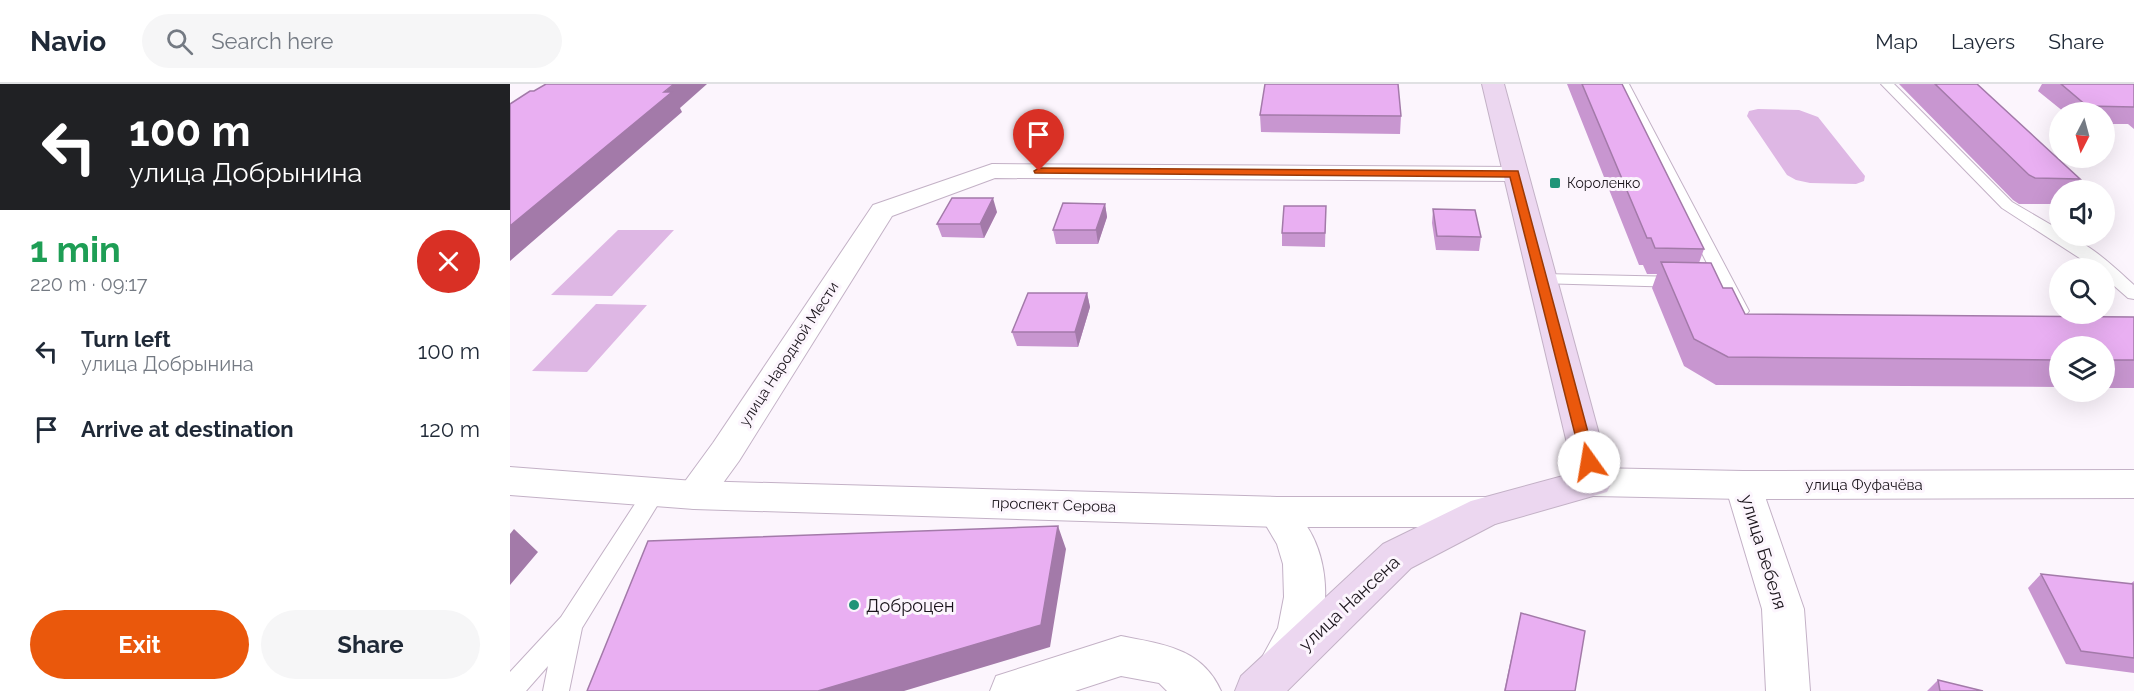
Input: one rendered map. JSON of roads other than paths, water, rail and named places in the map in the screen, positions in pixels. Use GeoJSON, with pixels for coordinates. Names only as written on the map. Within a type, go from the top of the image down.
{"type":"FeatureCollection","features":[{"type":"Feature","properties":{"kind":"main road"},"geometry":{"type":"LineString","coordinates":[[1493,84],[1594,482]]}},
{"type":"Feature","properties":{"kind":"main road","name":"проспект Серова"},"geometry":{"type":"LineString","coordinates":[[1484,512],[1594,482]]}},
{"type":"Feature","properties":{"kind":"main road","name":"улица Нансена"},"geometry":{"type":"LineString","coordinates":[[1267,681],[1397,555],[1484,512]]}},
{"type":"Feature","properties":{"kind":"street","name":"улица Народной Мести"},"geometry":{"type":"LineString","coordinates":[[694,495],[726,452],[882,211],[992,171],[1515,174]]}},
{"type":"Feature","properties":{"kind":"street","name":"проспект Серова"},"geometry":{"type":"LineString","coordinates":[[510,480],[694,495],[1277,512],[1484,512]]}},
{"type":"Feature","properties":{"kind":"street","name":"улица Фуфачёва"},"geometry":{"type":"LineString","coordinates":[[1594,482],[1743,485],[2134,484]]}},
{"type":"Feature","properties":{"kind":"street","name":"улица Бебеля"},"geometry":{"type":"LineString","coordinates":[[1743,485],[1783,609],[1788,691]]}},
{"type":"Feature","properties":{"kind":"street"},"geometry":{"type":"LineString","coordinates":[[1267,681],[1298,631],[1304,597],[1303,564],[1295,540],[1277,512]]}},
{"type":"Feature","properties":{"kind":"street"},"geometry":{"type":"LineString","coordinates":[[1012,691],[1121,656],[1171,666],[1199,691]]}},
{"type":"Feature","properties":{"kind":"lane"},"geometry":{"type":"LineString","coordinates":[[1623,84],[1743,318],[1755,318]]}},
{"type":"Feature","properties":{"kind":"lane"},"geometry":{"type":"LineString","coordinates":[[1887,84],[2007,205],[2093,258],[2134,294]]}},
{"type":"Feature","properties":{"kind":"lane"},"geometry":{"type":"LineString","coordinates":[[1543,279],[1725,283]]}},
{"type":"Feature","properties":{"kind":"lane"},"geometry":{"type":"LineString","coordinates":[[510,690],[570,625],[654,493]]}},
{"type":"Feature","properties":{"kind":"lane"},"geometry":{"type":"LineString","coordinates":[[556,691],[570,625]]}},
{"type":"Feature","properties":{"kind":"place","name":"Короленко"},"geometry":{"type":"Point","coordinates":[1555,183]}},
{"type":"Feature","properties":{"kind":"place","name":"Доброцен"},"geometry":{"type":"Point","coordinates":[854,605]}}]}
